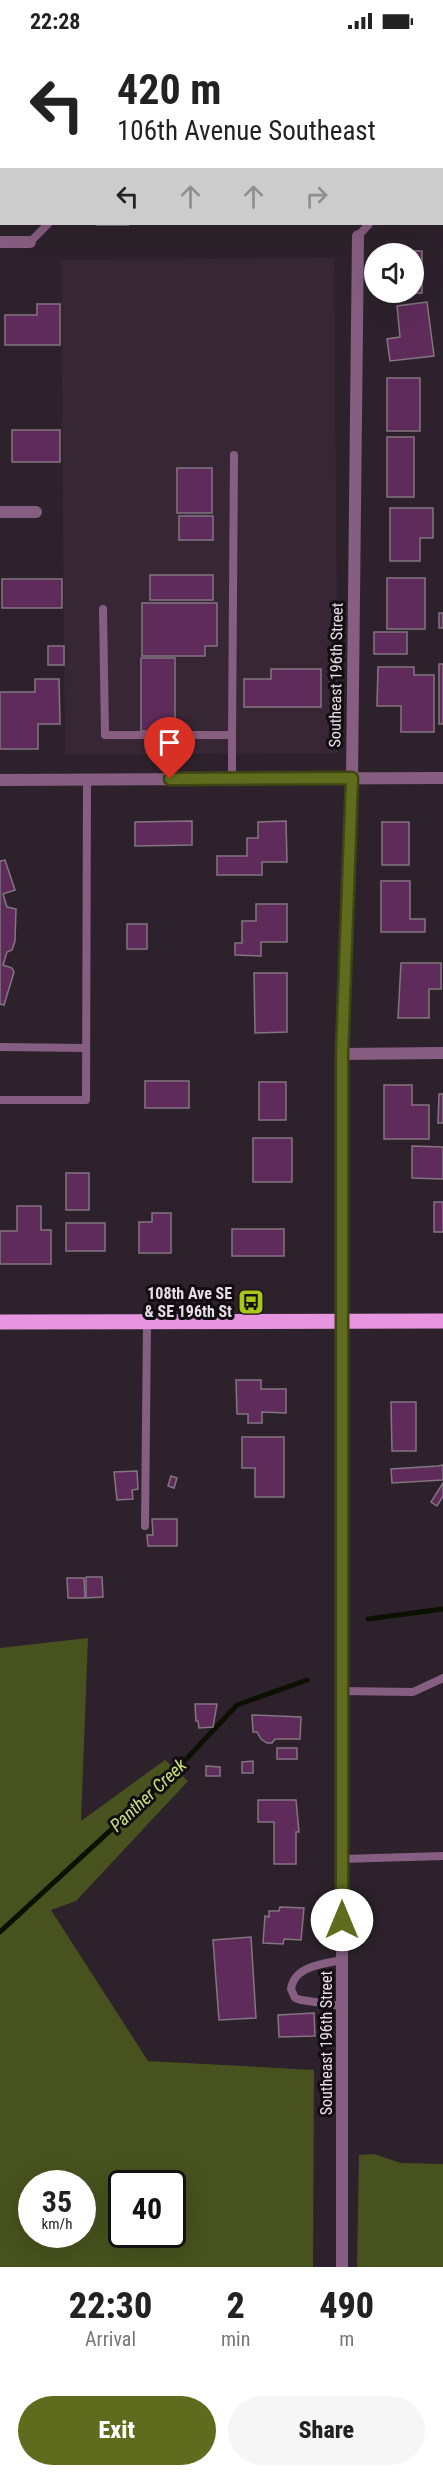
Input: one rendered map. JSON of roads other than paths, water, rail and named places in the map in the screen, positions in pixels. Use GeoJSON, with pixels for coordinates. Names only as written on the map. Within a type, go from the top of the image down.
{"type":"FeatureCollection","features":[{"type":"Feature","properties":{"kind":"main road"},"geometry":{"type":"LineString","coordinates":[[0,1322],[443,1321]]}},
{"type":"Feature","properties":{"kind":"street","name":"Southeast 196th Street"},"geometry":{"type":"LineString","coordinates":[[342,2267],[342,1054],[352,778],[358,236]]}},
{"type":"Feature","properties":{"kind":"street"},"geometry":{"type":"LineString","coordinates":[[0,242],[30,242]]}},
{"type":"Feature","properties":{"kind":"street"},"geometry":{"type":"LineString","coordinates":[[0,512],[36,512]]}},
{"type":"Feature","properties":{"kind":"street"},"geometry":{"type":"LineString","coordinates":[[0,780],[443,778]]}},
{"type":"Feature","properties":{"kind":"street"},"geometry":{"type":"LineString","coordinates":[[342,1054],[443,1053]]}},
{"type":"Feature","properties":{"kind":"lane"},"geometry":{"type":"LineString","coordinates":[[30,242],[47,225]]}},
{"type":"Feature","properties":{"kind":"lane"},"geometry":{"type":"LineString","coordinates":[[358,236],[368,225]]}},
{"type":"Feature","properties":{"kind":"lane"},"geometry":{"type":"LineString","coordinates":[[232,779],[234,455]]}},
{"type":"Feature","properties":{"kind":"lane"},"geometry":{"type":"LineString","coordinates":[[103,609],[105,735],[232,735]]}},
{"type":"Feature","properties":{"kind":"lane"},"geometry":{"type":"LineString","coordinates":[[0,1100],[86,1100],[87,780]]}},
{"type":"Feature","properties":{"kind":"lane"},"geometry":{"type":"LineString","coordinates":[[0,1047],[86,1048]]}},
{"type":"Feature","properties":{"kind":"lane"},"geometry":{"type":"LineString","coordinates":[[145,1526],[147,1321]]}},
{"type":"Feature","properties":{"kind":"lane"},"geometry":{"type":"LineString","coordinates":[[342,1691],[413,1692],[443,1678]]}},
{"type":"Feature","properties":{"kind":"lane"},"geometry":{"type":"LineString","coordinates":[[342,1859],[443,1856]]}},
{"type":"Feature","properties":{"kind":"lane"},"geometry":{"type":"LineString","coordinates":[[342,1960],[303,1971],[294,1978],[291,1989],[295,1998],[342,2006]]}},
{"type":"Feature","properties":{"kind":"waterway","name":"Panther Creek"},"geometry":{"type":"LineString","coordinates":[[368,1619],[443,1609]]}},
{"type":"Feature","properties":{"kind":"waterway","name":"Panther Creek"},"geometry":{"type":"LineString","coordinates":[[0,1932],[176,1770],[237,1705],[307,1680]]}},
{"type":"Feature","properties":{"kind":"place","name":"108th Ave SE & SE 196th St"},"geometry":{"type":"Point","coordinates":[251,1302]}}]}
